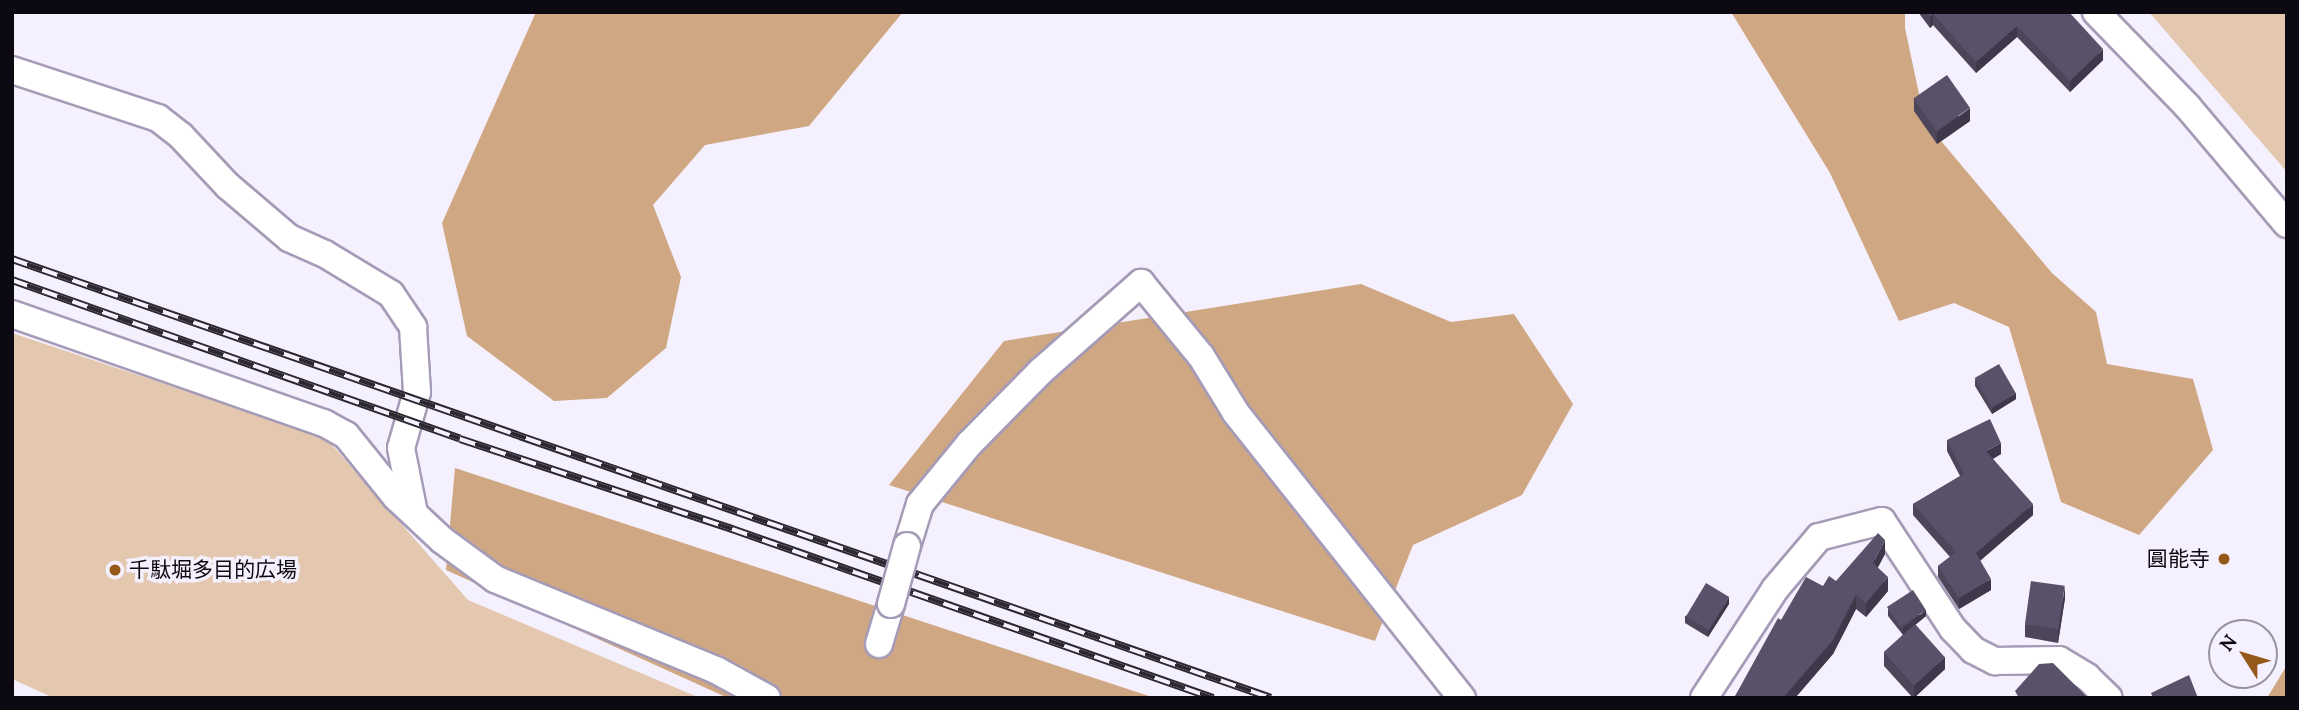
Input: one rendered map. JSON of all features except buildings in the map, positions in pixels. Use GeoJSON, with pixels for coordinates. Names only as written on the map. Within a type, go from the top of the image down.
{"type":"FeatureCollection","features":[{"type":"Feature","properties":{"kind":"street"},"geometry":{"type":"LineString","coordinates":[[2096,12],[2188,107],[2287,225]]}},
{"type":"Feature","properties":{"kind":"street"},"geometry":{"type":"LineString","coordinates":[[12,70],[158,118],[181,136],[228,186],[289,238],[336,260],[391,294],[413,327],[417,392],[401,449],[414,513]]}},
{"type":"Feature","properties":{"kind":"street"},"geometry":{"type":"LineString","coordinates":[[879,644],[920,504],[970,443],[1041,372],[1141,284],[1201,356],[1236,413],[1462,698]]}},
{"type":"Feature","properties":{"kind":"street"},"geometry":{"type":"LineString","coordinates":[[12,314],[324,424],[346,435],[396,497],[442,540],[495,579],[716,670],[767,698]]}},
{"type":"Feature","properties":{"kind":"street"},"geometry":{"type":"LineString","coordinates":[[1704,698],[1775,589],[1819,537],[1882,521],[1953,629],[1973,650],[1995,662],[2059,660],[2087,677],[2109,698]]}},
{"type":"Feature","properties":{"kind":"shaded area"},"geometry":{"type":"Polygon","coordinates":[[[536,12],[903,12],[809,126],[705,145],[653,205],[681,277],[666,348],[607,398],[554,401],[467,336],[442,223],[536,12]]]}},
{"type":"Feature","properties":{"kind":"shaded area"},"geometry":{"type":"Polygon","coordinates":[[[1731,12],[1905,12],[1905,28],[1925,122],[2052,273],[2096,312],[2107,364],[2193,379],[2213,450],[2139,535],[2061,502],[2009,327],[1954,303],[1899,321],[1830,173],[1731,12]]]}},
{"type":"Feature","properties":{"kind":"shaded area"},"geometry":{"type":"Polygon","coordinates":[[[2149,12],[2287,12],[2287,172],[2149,12]]]}},
{"type":"Feature","properties":{"kind":"shaded area"},"geometry":{"type":"Polygon","coordinates":[[[1361,284],[1451,322],[1514,314],[1573,404],[1522,495],[1413,545],[1375,641],[889,485],[1004,341],[1361,284]]]}},
{"type":"Feature","properties":{"kind":"shaded area","name":"千駄堀多目的広場"},"geometry":{"type":"Polygon","coordinates":[[[12,333],[326,438],[468,600],[700,698],[54,698],[12,679],[12,333]]]}},
{"type":"Feature","properties":{"kind":"shaded area"},"geometry":{"type":"Polygon","coordinates":[[[455,468],[1155,698],[728,698],[446,570],[455,468]]]}},
{"type":"Feature","properties":{"kind":"shaded area"},"geometry":{"type":"Polygon","coordinates":[[[2287,665],[2287,698],[2267,698],[2272,689],[2278,689],[2278,680],[2287,665]]]}},
{"type":"Feature","properties":{"kind":"railway"},"geometry":{"type":"LineString","coordinates":[[12,259],[1271,698]]}},
{"type":"Feature","properties":{"kind":"railway"},"geometry":{"type":"LineString","coordinates":[[12,280],[460,439],[732,529],[1213,698]]}},
{"type":"Feature","properties":{"kind":"place","name":"圓能寺"},"geometry":{"type":"Point","coordinates":[2224,559]}},
{"type":"Feature","properties":{"kind":"place","name":"千駄堀多目的広場"},"geometry":{"type":"Point","coordinates":[115,570]}}]}
